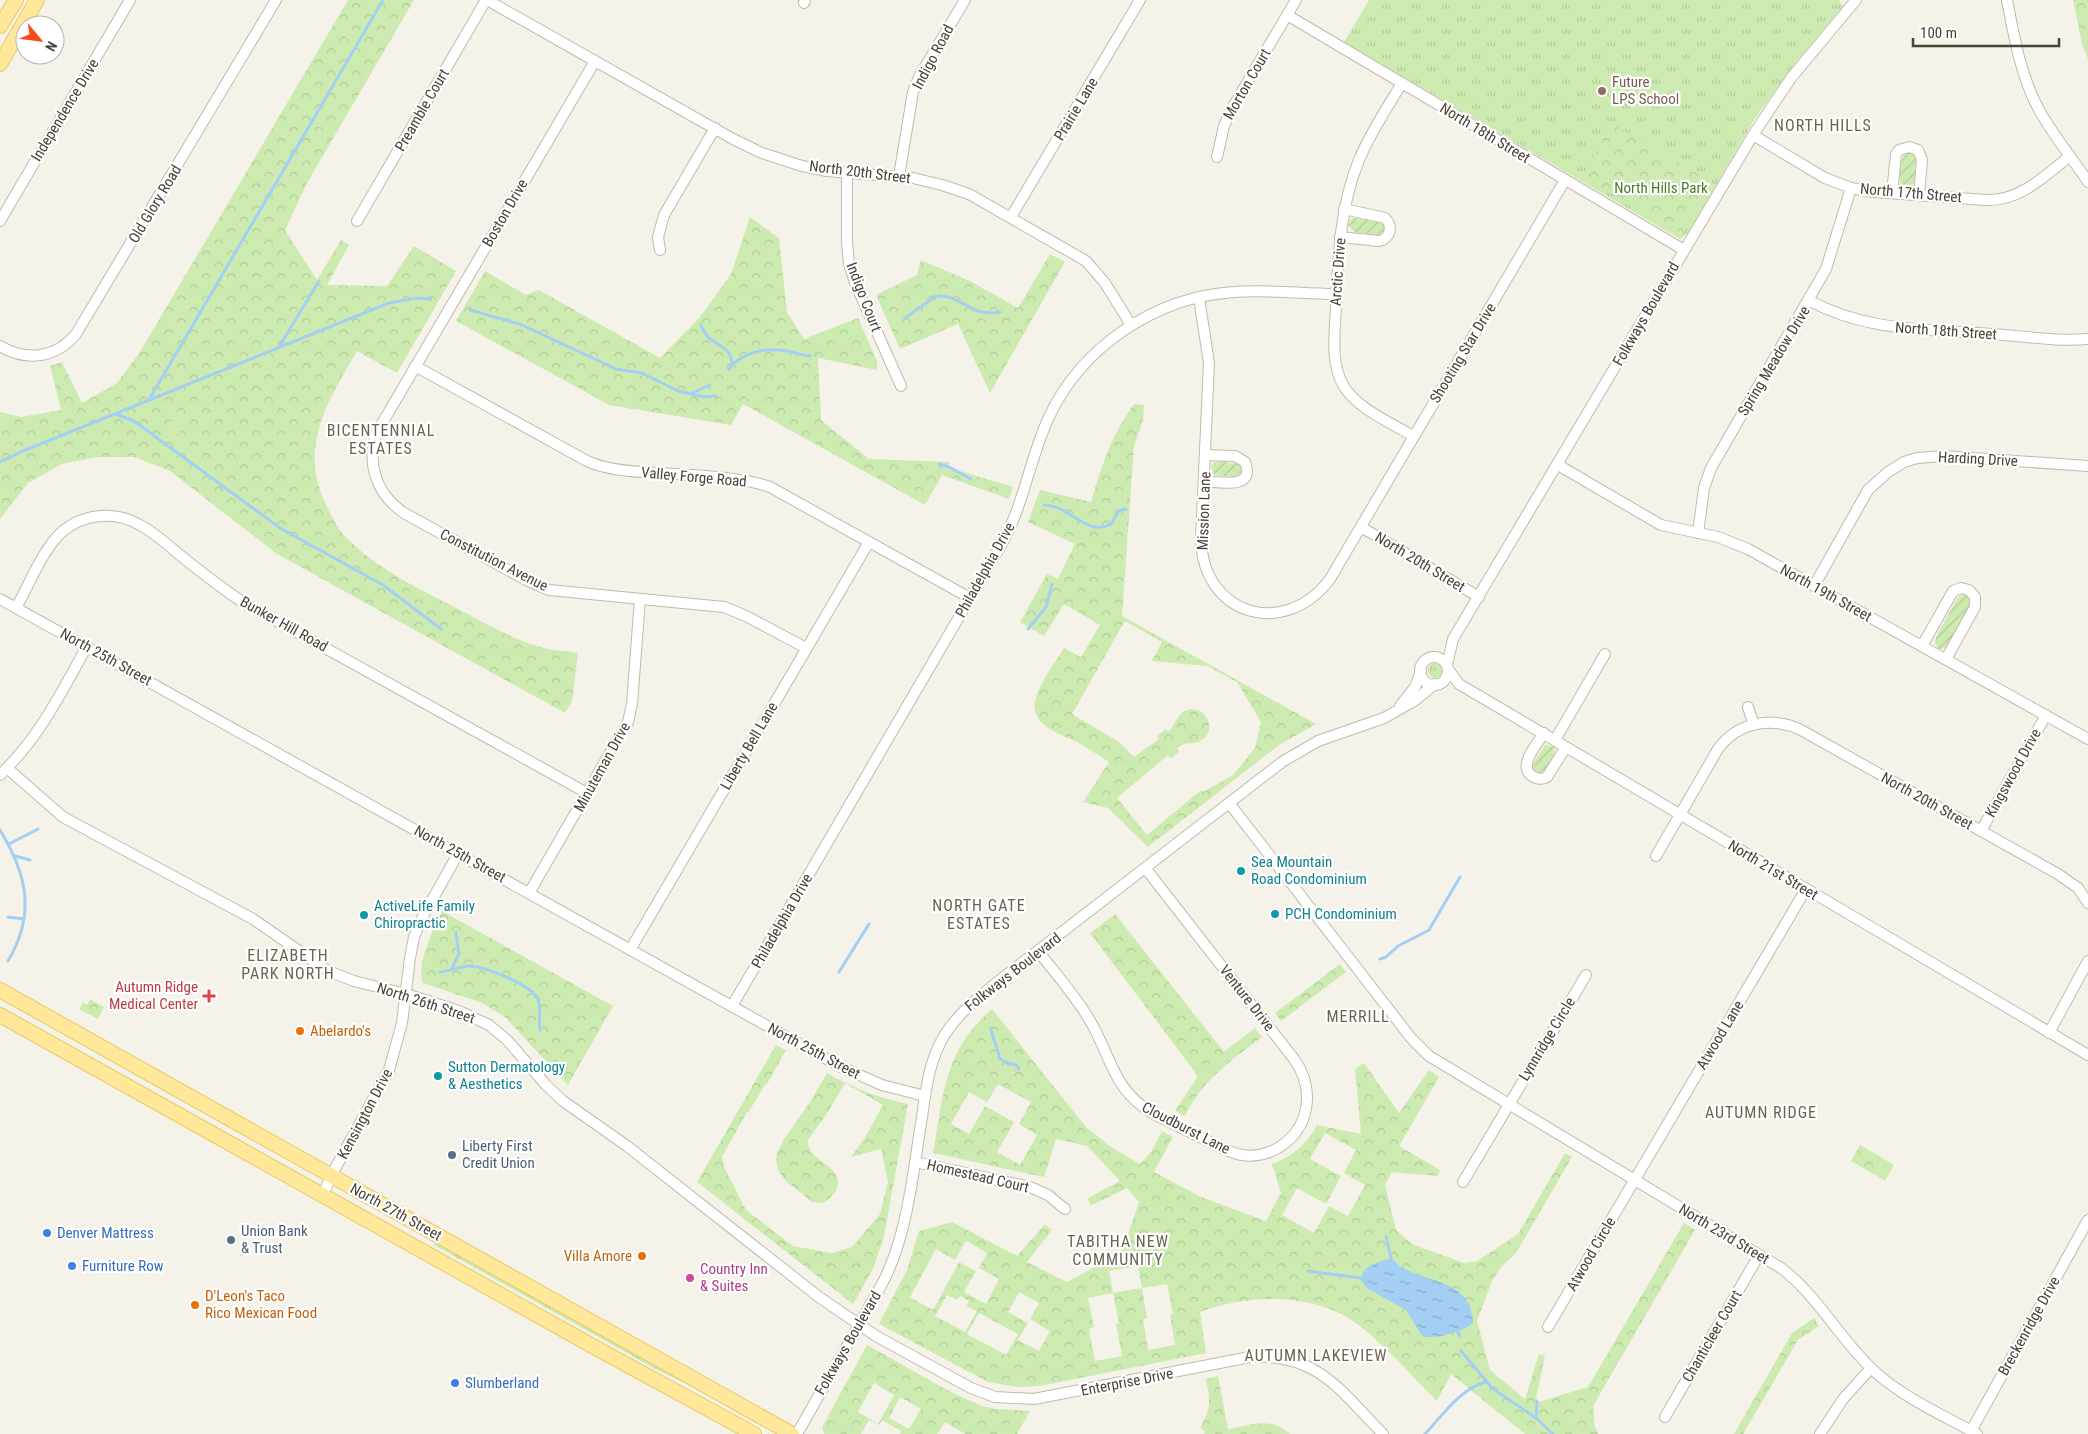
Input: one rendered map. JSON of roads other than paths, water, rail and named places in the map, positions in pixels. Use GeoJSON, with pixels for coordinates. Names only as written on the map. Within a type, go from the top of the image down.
{"type":"FeatureCollection","features":[{"type":"Feature","properties":{"kind":"main road"},"geometry":{"type":"LineString","coordinates":[[0,26],[16,0]]}},
{"type":"Feature","properties":{"kind":"main road"},"geometry":{"type":"LineString","coordinates":[[0,64],[37,0]]}},
{"type":"Feature","properties":{"kind":"main road","name":"North 27th Street"},"geometry":{"type":"LineString","coordinates":[[0,990],[792,1434]]}},
{"type":"Feature","properties":{"kind":"main road","name":"North 27th Street"},"geometry":{"type":"LineString","coordinates":[[0,1015],[754,1434]]}},
{"type":"Feature","properties":{"kind":"street","name":"Independence Drive"},"geometry":{"type":"LineString","coordinates":[[0,221],[130,0]]}},
{"type":"Feature","properties":{"kind":"street","name":"Old Glory Road"},"geometry":{"type":"LineString","coordinates":[[0,346],[20,355],[41,355],[56,351],[70,342],[276,0]]}},
{"type":"Feature","properties":{"kind":"street","name":"North 20th Street"},"geometry":{"type":"LineString","coordinates":[[487,0],[744,144],[776,158],[814,168],[847,173],[899,176],[924,180],[952,188],[979,199],[1072,251],[1091,265],[1131,325]]}},
{"type":"Feature","properties":{"kind":"street","name":"Preamble Court"},"geometry":{"type":"LineString","coordinates":[[357,221],[487,0]]}},
{"type":"Feature","properties":{"kind":"street","name":"Indigo Road"},"geometry":{"type":"LineString","coordinates":[[899,176],[913,92],[919,77],[965,0]]}},
{"type":"Feature","properties":{"kind":"street","name":"Prairie Lane"},"geometry":{"type":"LineString","coordinates":[[1011,217],[1140,0]]}},
{"type":"Feature","properties":{"kind":"street","name":"Morton Court"},"geometry":{"type":"LineString","coordinates":[[1216,156],[1224,126],[1231,110],[1296,0]]}},
{"type":"Feature","properties":{"kind":"street","name":"Folkways Boulevard"},"geometry":{"type":"LineString","coordinates":[[1447,667],[1453,640],[1753,135],[1791,78],[1856,0]]}},
{"type":"Feature","properties":{"kind":"street"},"geometry":{"type":"LineString","coordinates":[[2007,0],[2021,67],[2029,88],[2045,121],[2088,182]]}},
{"type":"Feature","properties":{"kind":"street","name":"North 18th Street"},"geometry":{"type":"LineString","coordinates":[[1287,16],[1684,250]]}},
{"type":"Feature","properties":{"kind":"street","name":"Boston Drive"},"geometry":{"type":"LineString","coordinates":[[415,366],[595,60]]}},
{"type":"Feature","properties":{"kind":"street","name":"Arctic Drive"},"geometry":{"type":"LineString","coordinates":[[1402,83],[1360,159],[1344,209],[1336,294],[1334,352],[1335,363],[1344,385],[1358,402],[1413,436]]}},
{"type":"Feature","properties":{"kind":"street"},"geometry":{"type":"LineString","coordinates":[[660,250],[658,237],[664,215],[715,128]]}},
{"type":"Feature","properties":{"kind":"street","name":"North 17th Street"},"geometry":{"type":"LineString","coordinates":[[1753,135],[1825,178],[1851,188],[1919,195],[2008,199],[2027,190],[2070,156]]}},
{"type":"Feature","properties":{"kind":"street"},"geometry":{"type":"LineString","coordinates":[[1892,193],[1896,154],[1904,147],[1909,146],[1918,150],[1922,160],[1919,195]]}},
{"type":"Feature","properties":{"kind":"street","name":"Indigo Court"},"geometry":{"type":"LineString","coordinates":[[847,173],[847,242],[849,264],[856,285],[901,386]]}},
{"type":"Feature","properties":{"kind":"street","name":"Shooting Star Drive"},"geometry":{"type":"LineString","coordinates":[[1361,527],[1565,180]]}},
{"type":"Feature","properties":{"kind":"street","name":"Spring Meadow Drive"},"geometry":{"type":"LineString","coordinates":[[1698,533],[1704,488],[1711,468],[1810,301],[1832,255],[1851,188]]}},
{"type":"Feature","properties":{"kind":"street"},"geometry":{"type":"LineString","coordinates":[[1340,237],[1379,241],[1385,239],[1390,231],[1390,224],[1385,218],[1344,209]]}},
{"type":"Feature","properties":{"kind":"street","name":"Philadelphia Drive"},"geometry":{"type":"LineString","coordinates":[[732,1006],[1012,525],[1041,436],[1055,406],[1086,363],[1108,342],[1131,325],[1163,309],[1199,298],[1242,291],[1336,294]]}},
{"type":"Feature","properties":{"kind":"street","name":"Mission Lane"},"geometry":{"type":"LineString","coordinates":[[1199,298],[1209,363],[1201,548],[1207,573],[1218,590],[1234,603],[1248,609],[1263,612],[1279,612],[1308,602],[1330,579],[1361,527]]}},
{"type":"Feature","properties":{"kind":"street","name":"North 18th Street"},"geometry":{"type":"LineString","coordinates":[[1810,301],[1844,317],[1874,325],[2041,338],[2088,339]]}},
{"type":"Feature","properties":{"kind":"street","name":"Valley Forge Road"},"geometry":{"type":"LineString","coordinates":[[415,366],[591,463],[624,471],[759,483],[774,488],[970,598]]}},
{"type":"Feature","properties":{"kind":"street","name":"Constitution Avenue"},"geometry":{"type":"LineString","coordinates":[[415,366],[377,432],[372,447],[375,476],[379,486],[390,502],[404,512],[538,586],[563,592],[710,605],[732,609],[806,648]]}},
{"type":"Feature","properties":{"kind":"street"},"geometry":{"type":"LineString","coordinates":[[1204,481],[1237,483],[1244,480],[1247,472],[1245,462],[1238,457],[1206,455]]}},
{"type":"Feature","properties":{"kind":"street","name":"Harding Drive"},"geometry":{"type":"LineString","coordinates":[[1814,586],[1868,490],[1888,472],[1904,462],[1918,458],[1944,456],[2088,466]]}},
{"type":"Feature","properties":{"kind":"street","name":"North 19th Street"},"geometry":{"type":"LineString","coordinates":[[1558,465],[1650,519],[1669,527],[1740,545],[2088,739]]}},
{"type":"Feature","properties":{"kind":"street","name":"Bunker Hill Road"},"geometry":{"type":"LineString","coordinates":[[16,608],[48,550],[65,530],[82,520],[98,516],[117,516],[146,528],[213,582],[244,603],[587,793]]}},
{"type":"Feature","properties":{"kind":"street","name":"North 20th Street"},"geometry":{"type":"LineString","coordinates":[[1361,527],[1479,597]]}},
{"type":"Feature","properties":{"kind":"street","name":"Liberty Bell Lane"},"geometry":{"type":"LineString","coordinates":[[630,950],[869,542]]}},
{"type":"Feature","properties":{"kind":"street"},"geometry":{"type":"LineString","coordinates":[[1922,646],[1954,591],[1959,588],[1969,590],[1975,597],[1975,607],[1946,659]]}},
{"type":"Feature","properties":{"kind":"street","name":"North 25th Street"},"geometry":{"type":"LineString","coordinates":[[0,599],[856,1075],[888,1087],[925,1096]]}},
{"type":"Feature","properties":{"kind":"street","name":"Minuteman Drive"},"geometry":{"type":"LineString","coordinates":[[529,893],[623,733],[630,715],[640,599]]}},
{"type":"Feature","properties":{"kind":"street","name":"Folkways Boulevard"},"geometry":{"type":"LineString","coordinates":[[1431,658],[1453,640]]}},
{"type":"Feature","properties":{"kind":"street"},"geometry":{"type":"LineString","coordinates":[[4,772],[43,724],[87,646]]}},
{"type":"Feature","properties":{"kind":"street"},"geometry":{"type":"LineString","coordinates":[[1554,740],[1606,654]]}},
{"type":"Feature","properties":{"kind":"street"},"geometry":{"type":"LineString","coordinates":[[1431,658],[1440,658],[1447,667],[1446,677],[1437,684],[1425,680],[1421,671],[1425,661],[1431,658]]}},
{"type":"Feature","properties":{"kind":"street","name":"North 21st Street"},"geometry":{"type":"LineString","coordinates":[[1447,667],[1459,684],[2048,1034],[2088,1055]]}},
{"type":"Feature","properties":{"kind":"street","name":"Folkways Boulevard"},"geometry":{"type":"LineString","coordinates":[[1394,712],[1415,687],[1421,671]]}},
{"type":"Feature","properties":{"kind":"street","name":"Folkways Boulevard"},"geometry":{"type":"LineString","coordinates":[[797,1434],[886,1276],[898,1248],[932,1062],[952,1024],[974,1001],[1229,803],[1302,749],[1326,737],[1375,722],[1414,701],[1437,684]]}},
{"type":"Feature","properties":{"kind":"street","name":"North 21st Street"},"geometry":{"type":"LineString","coordinates":[[1437,684],[1459,684]]}},
{"type":"Feature","properties":{"kind":"street"},"geometry":{"type":"LineString","coordinates":[[1656,856],[1721,745],[1736,732],[1754,725],[1748,707]]}},
{"type":"Feature","properties":{"kind":"street","name":"Kingswood Drive"},"geometry":{"type":"LineString","coordinates":[[1981,831],[2046,715]]}},
{"type":"Feature","properties":{"kind":"street","name":"North 20th Street"},"geometry":{"type":"LineString","coordinates":[[1754,725],[1776,722],[1793,726],[2068,880],[2078,888],[2088,903]]}},
{"type":"Feature","properties":{"kind":"street"},"geometry":{"type":"LineString","coordinates":[[1544,733],[1527,761],[1526,768],[1532,776],[1543,779],[1549,775],[1566,747]]}},
{"type":"Feature","properties":{"kind":"street","name":"North 26th Street"},"geometry":{"type":"LineString","coordinates":[[4,772],[68,820],[253,919],[321,967],[354,981],[406,994],[468,1014],[489,1025],[507,1040],[546,1085],[571,1107],[628,1146],[812,1291],[859,1325]]}},
{"type":"Feature","properties":{"kind":"street","name":"North 23rd Street"},"geometry":{"type":"LineString","coordinates":[[1229,803],[1411,1038],[1429,1056],[1781,1268],[1800,1284],[1871,1368],[1903,1393],[1974,1432]]}},
{"type":"Feature","properties":{"kind":"street","name":"Kensington Drive"},"geometry":{"type":"LineString","coordinates":[[318,1192],[331,1176],[389,1070],[402,1023],[410,958],[417,931],[458,854]]}},
{"type":"Feature","properties":{"kind":"street","name":"Venture Drive"},"geometry":{"type":"LineString","coordinates":[[1146,869],[1299,1066],[1307,1086],[1307,1109],[1300,1127],[1291,1138]]}},
{"type":"Feature","properties":{"kind":"street","name":"Atwood Lane"},"geometry":{"type":"LineString","coordinates":[[1634,1180],[1806,889]]}},
{"type":"Feature","properties":{"kind":"street","name":"Cloudburst Lane"},"geometry":{"type":"LineString","coordinates":[[1038,952],[1084,1012],[1118,1081],[1129,1096],[1140,1105],[1162,1118],[1239,1155],[1267,1153],[1291,1138]]}},
{"type":"Feature","properties":{"kind":"street"},"geometry":{"type":"LineString","coordinates":[[2048,1034],[2088,961]]}},
{"type":"Feature","properties":{"kind":"street","name":"Lynnridge Circle"},"geometry":{"type":"LineString","coordinates":[[1463,1182],[1586,975]]}},
{"type":"Feature","properties":{"kind":"street","name":"Homestead Court"},"geometry":{"type":"LineString","coordinates":[[915,1162],[1030,1187],[1048,1195],[1065,1209]]}},
{"type":"Feature","properties":{"kind":"street","name":"Atwood Circle"},"geometry":{"type":"LineString","coordinates":[[1548,1327],[1634,1180]]}},
{"type":"Feature","properties":{"kind":"street","name":"Breckenridge Drive"},"geometry":{"type":"LineString","coordinates":[[1974,1432],[2088,1220]]}},
{"type":"Feature","properties":{"kind":"street","name":"Chanticleer Court"},"geometry":{"type":"LineString","coordinates":[[1665,1417],[1759,1255]]}},
{"type":"Feature","properties":{"kind":"street","name":"Enterprise Drive"},"geometry":{"type":"LineString","coordinates":[[859,1325],[967,1387],[990,1396],[1018,1399],[1041,1398],[1250,1357],[1267,1356],[1289,1359],[1312,1368],[1333,1382],[1383,1434]]}},
{"type":"Feature","properties":{"kind":"street"},"geometry":{"type":"LineString","coordinates":[[1820,1434],[1843,1399],[1871,1368]]}},
{"type":"Feature","properties":{"kind":"water"},"geometry":{"type":"Polygon","coordinates":[[[1391,1258],[1411,1272],[1457,1291],[1465,1298],[1471,1309],[1473,1323],[1448,1334],[1434,1337],[1422,1336],[1406,1310],[1368,1289],[1361,1281],[1367,1268],[1391,1258]]]}},
{"type":"Feature","properties":{"kind":"waterway"},"geometry":{"type":"LineString","coordinates":[[149,400],[383,0]]}},
{"type":"Feature","properties":{"kind":"waterway"},"geometry":{"type":"LineString","coordinates":[[279,347],[319,281]]}},
{"type":"Feature","properties":{"kind":"waterway"},"geometry":{"type":"LineString","coordinates":[[905,318],[936,296],[953,298],[981,312],[1000,312]]}},
{"type":"Feature","properties":{"kind":"waterway"},"geometry":{"type":"LineString","coordinates":[[0,462],[389,303],[416,298],[431,299]]}},
{"type":"Feature","properties":{"kind":"waterway"},"geometry":{"type":"LineString","coordinates":[[470,310],[522,325],[616,369],[642,373],[678,391],[704,397],[716,396]]}},
{"type":"Feature","properties":{"kind":"waterway"},"geometry":{"type":"LineString","coordinates":[[701,325],[708,337],[727,351],[732,364]]}},
{"type":"Feature","properties":{"kind":"waterway"},"geometry":{"type":"LineString","coordinates":[[729,369],[741,358],[763,350],[779,350],[810,356]]}},
{"type":"Feature","properties":{"kind":"waterway"},"geometry":{"type":"LineString","coordinates":[[692,393],[710,385]]}},
{"type":"Feature","properties":{"kind":"waterway"},"geometry":{"type":"LineString","coordinates":[[116,414],[134,421],[280,528],[383,585],[441,629]]}},
{"type":"Feature","properties":{"kind":"waterway"},"geometry":{"type":"LineString","coordinates":[[939,464],[949,467],[971,479]]}},
{"type":"Feature","properties":{"kind":"waterway"},"geometry":{"type":"LineString","coordinates":[[1044,505],[1058,508],[1084,523],[1097,527],[1111,524],[1119,511],[1126,509]]}},
{"type":"Feature","properties":{"kind":"waterway"},"geometry":{"type":"LineString","coordinates":[[1028,629],[1046,607],[1052,584]]}},
{"type":"Feature","properties":{"kind":"waterway"},"geometry":{"type":"LineString","coordinates":[[9,844],[38,829]]}},
{"type":"Feature","properties":{"kind":"waterway"},"geometry":{"type":"LineString","coordinates":[[0,830],[17,862],[25,894],[22,927],[17,944],[8,961]]}},
{"type":"Feature","properties":{"kind":"waterway"},"geometry":{"type":"LineString","coordinates":[[15,856],[30,860]]}},
{"type":"Feature","properties":{"kind":"waterway"},"geometry":{"type":"LineString","coordinates":[[1380,959],[1386,957],[1398,946],[1429,930],[1460,877]]}},
{"type":"Feature","properties":{"kind":"waterway"},"geometry":{"type":"LineString","coordinates":[[8,917],[24,919]]}},
{"type":"Feature","properties":{"kind":"waterway"},"geometry":{"type":"LineString","coordinates":[[839,972],[869,924]]}},
{"type":"Feature","properties":{"kind":"waterway"},"geometry":{"type":"LineString","coordinates":[[451,970],[459,954],[456,933]]}},
{"type":"Feature","properties":{"kind":"waterway"},"geometry":{"type":"LineString","coordinates":[[440,972],[462,967],[477,967],[497,973],[527,988],[538,999],[540,1030]]}},
{"type":"Feature","properties":{"kind":"waterway"},"geometry":{"type":"LineString","coordinates":[[991,1028],[999,1058],[1008,1064],[1015,1064],[1019,1069]]}},
{"type":"Feature","properties":{"kind":"waterway"},"geometry":{"type":"LineString","coordinates":[[1386,1237],[1391,1258]]}},
{"type":"Feature","properties":{"kind":"waterway"},"geometry":{"type":"LineString","coordinates":[[1308,1271],[1360,1278]]}},
{"type":"Feature","properties":{"kind":"waterway"},"geometry":{"type":"LineString","coordinates":[[1458,1332],[1459,1336]]}},
{"type":"Feature","properties":{"kind":"waterway"},"geometry":{"type":"LineString","coordinates":[[1461,1351],[1493,1389],[1536,1418],[1553,1434]]}},
{"type":"Feature","properties":{"kind":"waterway"},"geometry":{"type":"LineString","coordinates":[[1425,1434],[1460,1396],[1477,1385],[1486,1382]]}},
{"type":"Feature","properties":{"kind":"waterway"},"geometry":{"type":"LineString","coordinates":[[1536,1418],[1537,1401]]}},
{"type":"Feature","properties":{"kind":"place","name":"Future LPS School"},"geometry":{"type":"Point","coordinates":[1602,91]}},
{"type":"Feature","properties":{"kind":"place","name":"Sea Mountain Road Condominium"},"geometry":{"type":"Point","coordinates":[1241,871]}},
{"type":"Feature","properties":{"kind":"place","name":"PCH Condominium"},"geometry":{"type":"Point","coordinates":[1275,914]}},
{"type":"Feature","properties":{"kind":"place","name":"ActiveLife Family Chiropractic"},"geometry":{"type":"Point","coordinates":[364,915]}},
{"type":"Feature","properties":{"kind":"place","name":"Autumn Ridge Medical Center"},"geometry":{"type":"Point","coordinates":[209,996]}},
{"type":"Feature","properties":{"kind":"place","name":"Abelardo's"},"geometry":{"type":"Point","coordinates":[300,1031]}},
{"type":"Feature","properties":{"kind":"place","name":"Sutton Dermatology & Aesthetics"},"geometry":{"type":"Point","coordinates":[438,1076]}},
{"type":"Feature","properties":{"kind":"place","name":"Liberty First Credit Union"},"geometry":{"type":"Point","coordinates":[452,1155]}},
{"type":"Feature","properties":{"kind":"place","name":"Denver Mattress"},"geometry":{"type":"Point","coordinates":[47,1233]}},
{"type":"Feature","properties":{"kind":"place","name":"Union Bank & Trust"},"geometry":{"type":"Point","coordinates":[231,1240]}},
{"type":"Feature","properties":{"kind":"place","name":"Villa Amore"},"geometry":{"type":"Point","coordinates":[642,1256]}},
{"type":"Feature","properties":{"kind":"place","name":"Furniture Row"},"geometry":{"type":"Point","coordinates":[72,1266]}},
{"type":"Feature","properties":{"kind":"place","name":"Country Inn & Suites"},"geometry":{"type":"Point","coordinates":[690,1278]}},
{"type":"Feature","properties":{"kind":"place","name":"D'Leon's Taco Rico Mexican Food"},"geometry":{"type":"Point","coordinates":[195,1305]}},
{"type":"Feature","properties":{"kind":"place","name":"Slumberland"},"geometry":{"type":"Point","coordinates":[455,1383]}},
{"type":"Feature","properties":{"kind":"district","name":"NORTH HILLS"},"geometry":{"type":"Point","coordinates":[1823,125]}},
{"type":"Feature","properties":{"kind":"district","name":"BICENTENNIAL ESTATES"},"geometry":{"type":"Point","coordinates":[381,439]}},
{"type":"Feature","properties":{"kind":"district","name":"NORTH GATE ESTATES"},"geometry":{"type":"Point","coordinates":[979,914]}},
{"type":"Feature","properties":{"kind":"district","name":"ELIZABETH PARK NORTH"},"geometry":{"type":"Point","coordinates":[288,964]}},
{"type":"Feature","properties":{"kind":"district","name":"MERRILL"},"geometry":{"type":"Point","coordinates":[1358,1016]}},
{"type":"Feature","properties":{"kind":"district","name":"AUTUMN RIDGE"},"geometry":{"type":"Point","coordinates":[1761,1112]}},
{"type":"Feature","properties":{"kind":"district","name":"TABITHA NEW COMMUNITY"},"geometry":{"type":"Point","coordinates":[1118,1250]}},
{"type":"Feature","properties":{"kind":"district","name":"AUTUMN LAKEVIEW"},"geometry":{"type":"Point","coordinates":[1316,1355]}},
{"type":"Feature","properties":{"kind":"park label","name":"North Hills Park"},"geometry":{"type":"Point","coordinates":[1661,188]}}]}
